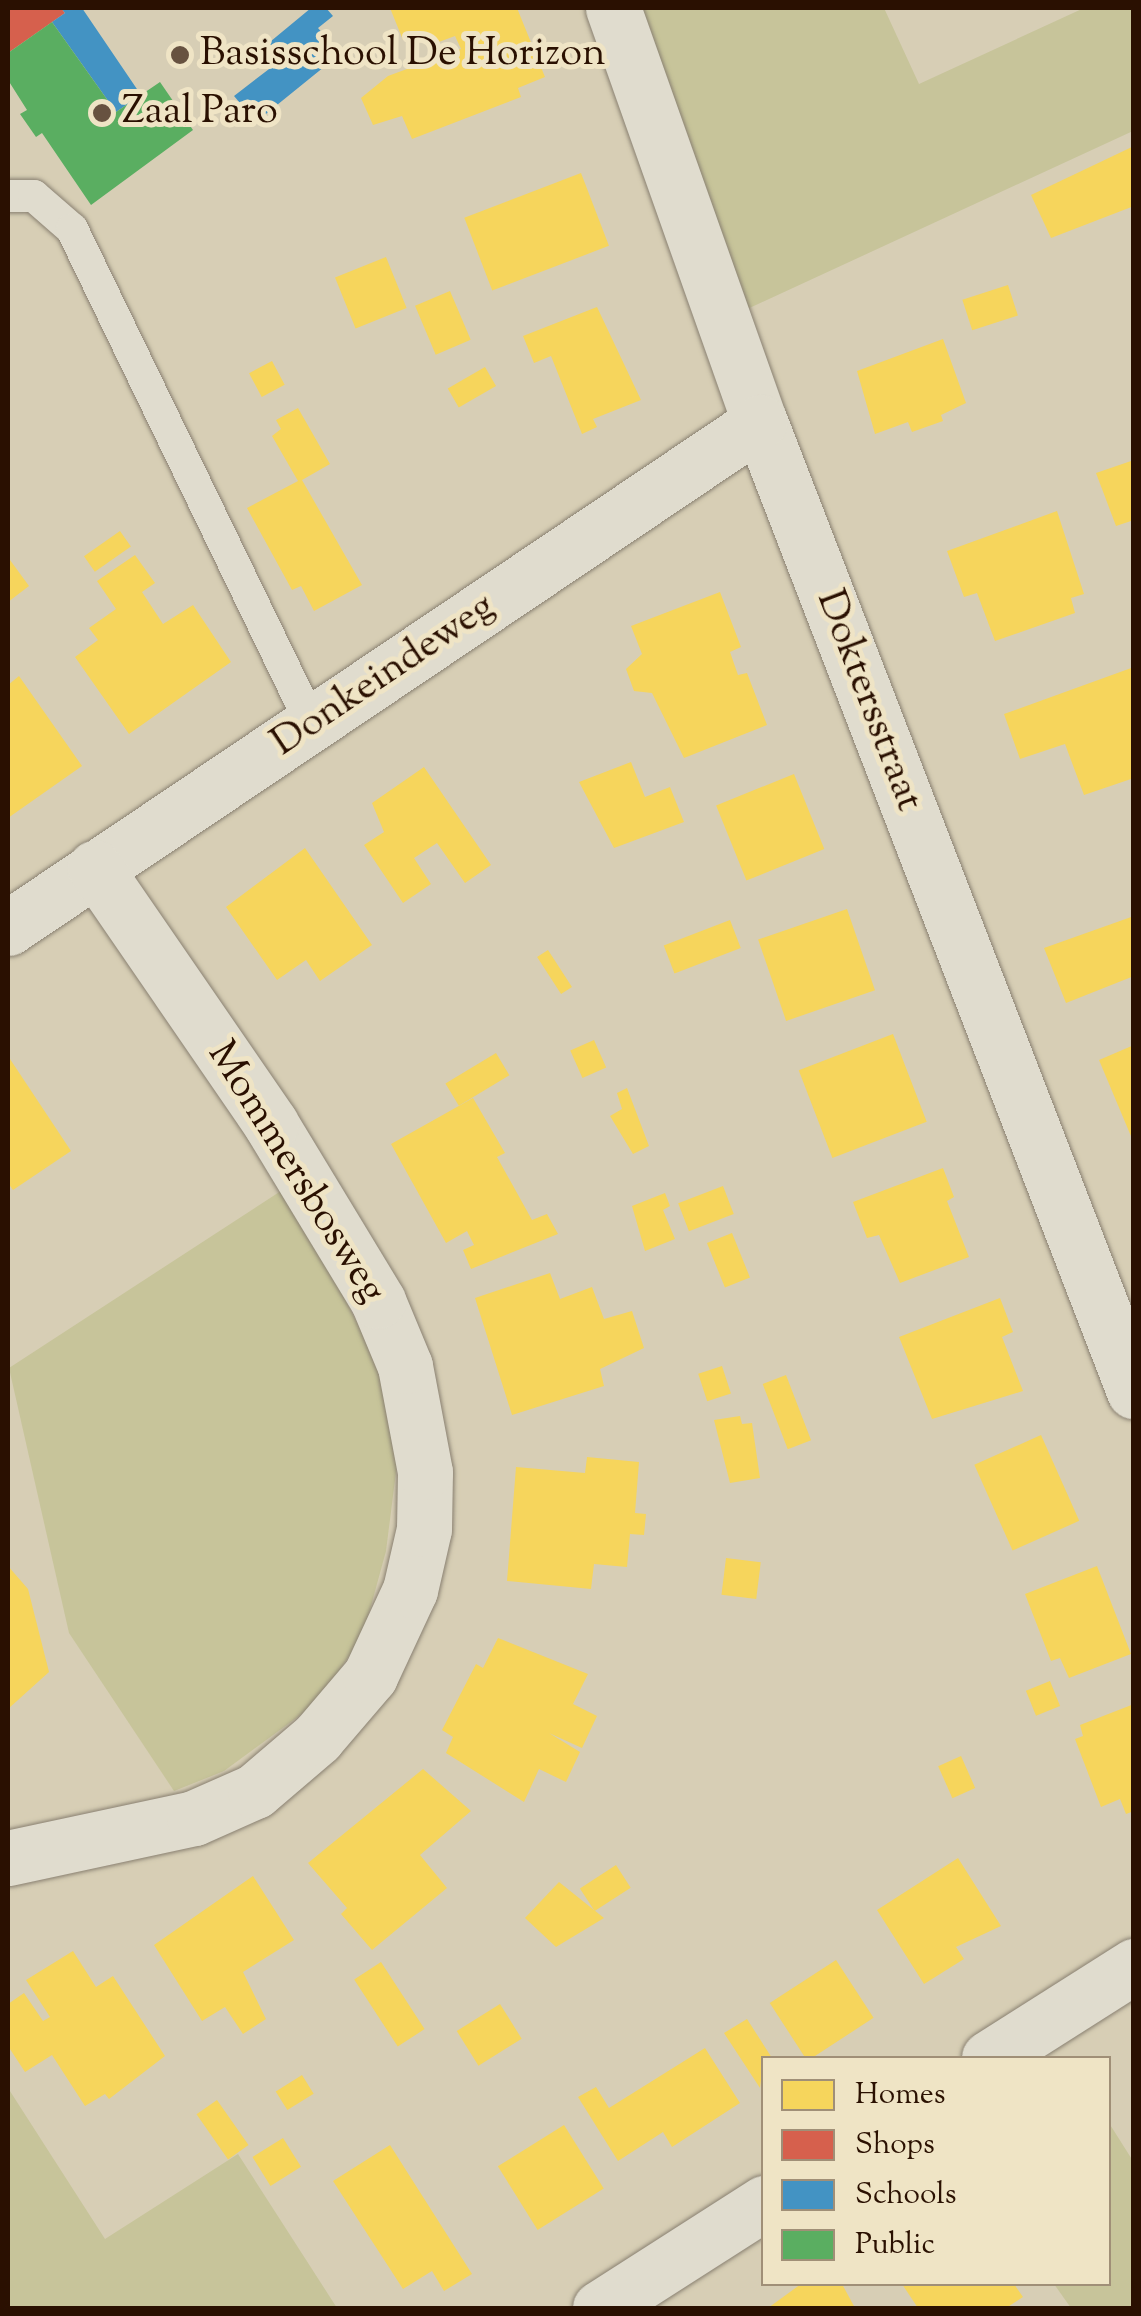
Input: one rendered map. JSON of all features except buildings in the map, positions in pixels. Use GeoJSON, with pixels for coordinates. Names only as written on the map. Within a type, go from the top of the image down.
{"type":"FeatureCollection","features":[{"type":"Feature","properties":{"kind":"street","name":"Doktersstraat"},"geometry":{"type":"LineString","coordinates":[[612,8],[760,422],[1134,1391]]}},
{"type":"Feature","properties":{"kind":"street","name":"Donkeindeweg"},"geometry":{"type":"LineString","coordinates":[[8,928],[760,422]]}},
{"type":"Feature","properties":{"kind":"street","name":"Mommersbosweg"},"geometry":{"type":"LineString","coordinates":[[8,1858],[194,1818],[254,1792],[317,1738],[370,1676],[410,1590],[424,1529],[425,1472],[412,1402],[378,1301],[271,1124],[94,868]]}},
{"type":"Feature","properties":{"kind":"street"},"geometry":{"type":"LineString","coordinates":[[992,2056],[1134,1966]]}},
{"type":"Feature","properties":{"kind":"street"},"geometry":{"type":"LineString","coordinates":[[600,2308],[761,2205]]}},
{"type":"Feature","properties":{"kind":"lane"},"geometry":{"type":"LineString","coordinates":[[8,196],[34,196],[72,229],[312,725]]}},
{"type":"Feature","properties":{"kind":"shaded area"},"geometry":{"type":"Polygon","coordinates":[[[636,8],[884,8],[919,84],[1084,8],[1133,8],[1133,131],[743,311],[636,8]]]}},
{"type":"Feature","properties":{"kind":"shaded area"},"geometry":{"type":"Polygon","coordinates":[[[287,1187],[381,1369],[397,1464],[386,1551],[363,1635],[318,1702],[224,1771],[174,1791],[69,1633],[9,1368],[287,1187]]]}},
{"type":"Feature","properties":{"kind":"shaded area"},"geometry":{"type":"Polygon","coordinates":[[[8,2088],[105,2239],[238,2154],[337,2308],[8,2308],[8,2088]]]}},
{"type":"Feature","properties":{"kind":"shaded area"},"geometry":{"type":"Polygon","coordinates":[[[1111,2126],[1133,2161],[1133,2308],[1071,2308],[1055,2286],[1111,2286],[1111,2126]]]}},
{"type":"Feature","properties":{"kind":"place","name":"Basisschool De Horizon"},"geometry":{"type":"Point","coordinates":[180,55]}},
{"type":"Feature","properties":{"kind":"place","name":"Zaal Paro"},"geometry":{"type":"Point","coordinates":[102,113]}}]}
